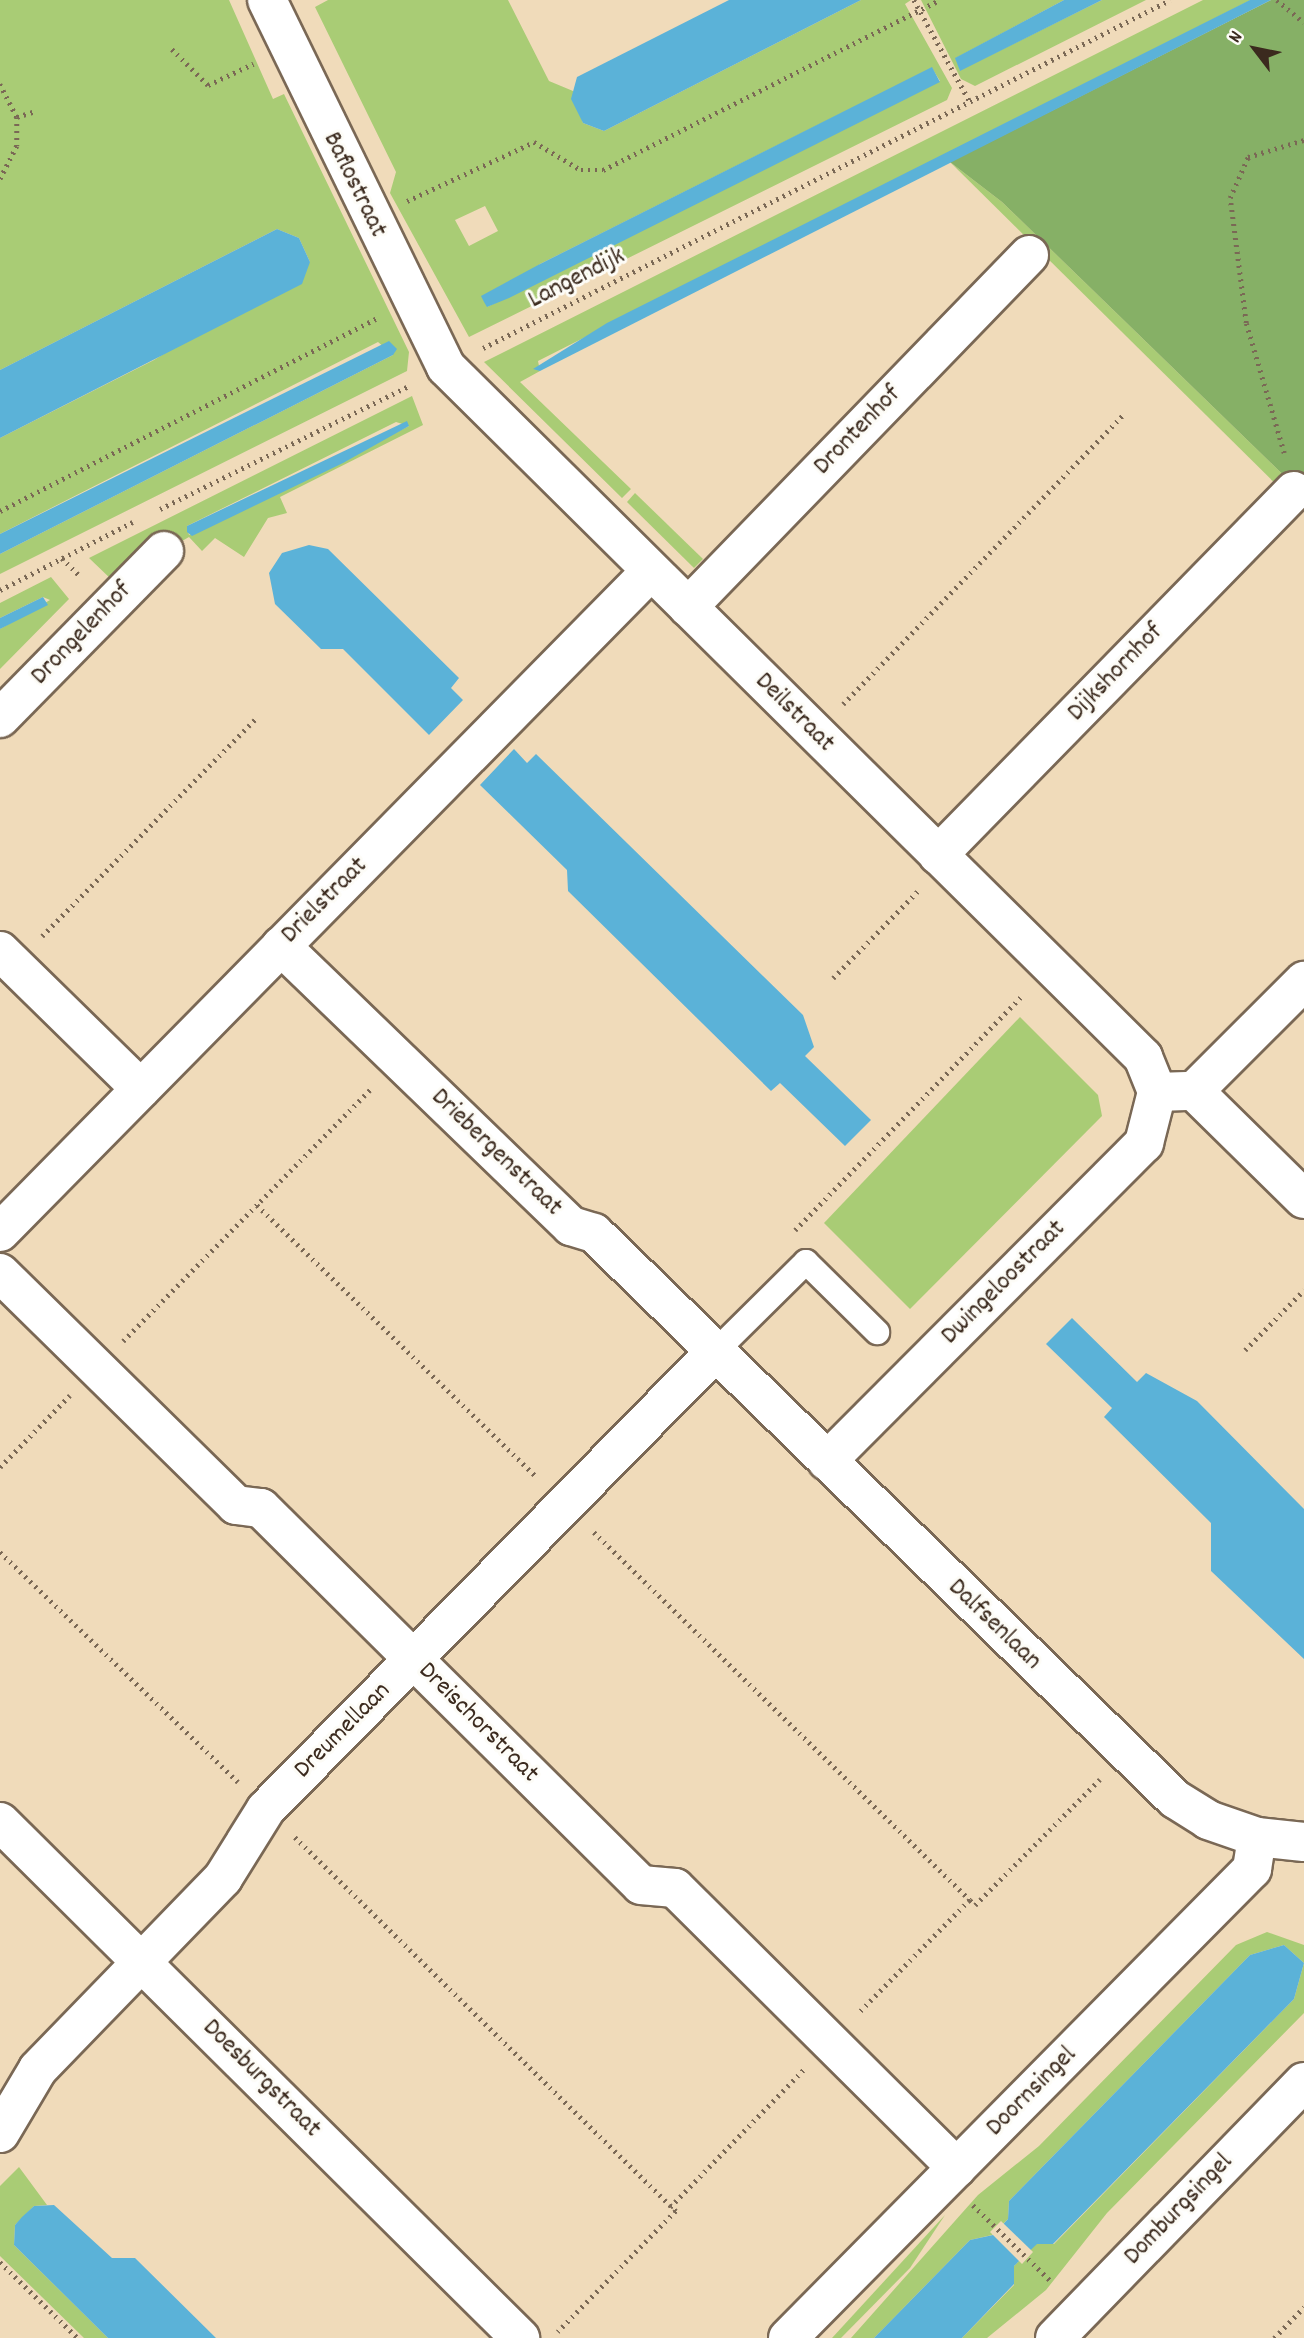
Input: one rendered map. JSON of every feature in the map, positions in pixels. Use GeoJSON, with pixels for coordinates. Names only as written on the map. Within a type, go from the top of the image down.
{"type":"FeatureCollection","features":[{"type":"Feature","properties":{"kind":"street","name":"Baflostraat"},"geometry":{"type":"LineString","coordinates":[[267,0],[370,220],[446,367]]}},
{"type":"Feature","properties":{"kind":"street","name":"Drontenhof"},"geometry":{"type":"LineString","coordinates":[[688,607],[1029,256]]}},
{"type":"Feature","properties":{"kind":"street","name":"Deilstraat"},"geometry":{"type":"LineString","coordinates":[[446,367],[1051,966],[1150,1075]]}},
{"type":"Feature","properties":{"kind":"street","name":"Dijkshornhof"},"geometry":{"type":"LineString","coordinates":[[942,859],[1294,491]]}},
{"type":"Feature","properties":{"kind":"street","name":"Drongelenhof"},"geometry":{"type":"LineString","coordinates":[[0,718],[164,551]]}},
{"type":"Feature","properties":{"kind":"street","name":"Drielstraat"},"geometry":{"type":"LineString","coordinates":[[0,1232],[651,571]]}},
{"type":"Feature","properties":{"kind":"street","name":"Driebergenstraat"},"geometry":{"type":"LineString","coordinates":[[281,946],[571,1226],[594,1233],[715,1352]]}},
{"type":"Feature","properties":{"kind":"street"},"geometry":{"type":"LineString","coordinates":[[7,958],[141,1088]]}},
{"type":"Feature","properties":{"kind":"street"},"geometry":{"type":"LineString","coordinates":[[1194,1091],[1304,981]]}},
{"type":"Feature","properties":{"kind":"street"},"geometry":{"type":"LineString","coordinates":[[1150,1075],[1194,1091],[1304,1199]]}},
{"type":"Feature","properties":{"kind":"street","name":"Dwingeloostraat"},"geometry":{"type":"LineString","coordinates":[[827,1461],[1144,1143],[1150,1075]]}},
{"type":"Feature","properties":{"kind":"street","name":"Dreischorstraat"},"geometry":{"type":"LineString","coordinates":[[0,1273],[236,1505],[261,1508],[641,1885],[676,1888],[957,2168]]}},
{"type":"Feature","properties":{"kind":"street","name":"Dalfsenlaan"},"geometry":{"type":"LineString","coordinates":[[715,1352],[1125,1754],[1175,1799],[1208,1820],[1257,1837],[1304,1842]]}},
{"type":"Feature","properties":{"kind":"street","name":"Dreumellaan"},"geometry":{"type":"LineString","coordinates":[[0,2133],[38,2069],[223,1878],[266,1809],[715,1352]]}},
{"type":"Feature","properties":{"kind":"street","name":"Doesburgstraat"},"geometry":{"type":"LineString","coordinates":[[0,1822],[520,2338]]}},
{"type":"Feature","properties":{"kind":"street","name":"Doornsingel"},"geometry":{"type":"LineString","coordinates":[[788,2338],[1252,1868],[1257,1837]]}},
{"type":"Feature","properties":{"kind":"street","name":"Domburgsingel"},"geometry":{"type":"LineString","coordinates":[[1069,2333],[1304,2082]]}},
{"type":"Feature","properties":{"kind":"lane"},"geometry":{"type":"LineString","coordinates":[[715,1352],[806,1262],[877,1332]]}},
{"type":"Feature","properties":{"kind":"path"},"geometry":{"type":"LineString","coordinates":[[914,0],[970,102]]}},
{"type":"Feature","properties":{"kind":"path"},"geometry":{"type":"LineString","coordinates":[[370,220],[534,142],[581,170],[603,170],[939,0]]}},
{"type":"Feature","properties":{"kind":"path","name":"Langendijk"},"geometry":{"type":"LineString","coordinates":[[0,590],[1170,0]]}},
{"type":"Feature","properties":{"kind":"path"},"geometry":{"type":"LineString","coordinates":[[1278,0],[1304,23]]}},
{"type":"Feature","properties":{"kind":"path"},"geometry":{"type":"LineString","coordinates":[[172,49],[208,85],[289,47]]}},
{"type":"Feature","properties":{"kind":"path"},"geometry":{"type":"LineString","coordinates":[[0,84],[17,117],[17,146],[0,180]]}},
{"type":"Feature","properties":{"kind":"path"},"geometry":{"type":"LineString","coordinates":[[17,117],[36,111]]}},
{"type":"Feature","properties":{"kind":"path"},"geometry":{"type":"LineString","coordinates":[[1294,491],[1246,323],[1230,198],[1248,157],[1304,140]]}},
{"type":"Feature","properties":{"kind":"path"},"geometry":{"type":"LineString","coordinates":[[0,511],[411,300]]}},
{"type":"Feature","properties":{"kind":"path"},"geometry":{"type":"LineString","coordinates":[[815,733],[1125,412]]}},
{"type":"Feature","properties":{"kind":"path"},"geometry":{"type":"LineString","coordinates":[[7,958],[256,718]]}},
{"type":"Feature","properties":{"kind":"path"},"geometry":{"type":"LineString","coordinates":[[833,978],[942,859]]}},
{"type":"Feature","properties":{"kind":"path"},"geometry":{"type":"LineString","coordinates":[[792,1233],[1051,966]]}},
{"type":"Feature","properties":{"kind":"path"},"geometry":{"type":"LineString","coordinates":[[0,1467],[400,1060]]}},
{"type":"Feature","properties":{"kind":"path"},"geometry":{"type":"LineString","coordinates":[[257,1205],[975,1905],[1125,1754]]}},
{"type":"Feature","properties":{"kind":"path"},"geometry":{"type":"LineString","coordinates":[[1245,1350],[1304,1290]]}},
{"type":"Feature","properties":{"kind":"path"},"geometry":{"type":"LineString","coordinates":[[0,1552],[676,2211],[552,2338]]}},
{"type":"Feature","properties":{"kind":"path"},"geometry":{"type":"LineString","coordinates":[[670,2207],[970,1900]]}},
{"type":"Feature","properties":{"kind":"path"},"geometry":{"type":"LineString","coordinates":[[974,2206],[1050,2280]]}},
{"type":"Feature","properties":{"kind":"path"},"geometry":{"type":"LineString","coordinates":[[0,2262],[78,2338]]}},
{"type":"Feature","properties":{"kind":"path"},"geometry":{"type":"LineString","coordinates":[[1274,2338],[1304,2307]]}},
{"type":"Feature","properties":{"kind":"green space"},"geometry":{"type":"Polygon","coordinates":[[[0,0],[229,0],[273,99],[284,94],[409,352],[407,371],[0,574],[0,554],[393,355],[378,342],[0,534],[0,438],[154,360],[310,262],[299,238],[277,229],[0,370],[0,0]]]}},
{"type":"Feature","properties":{"kind":"green space"},"geometry":{"type":"Polygon","coordinates":[[[328,0],[508,0],[549,81],[573,91],[583,123],[604,131],[861,0],[911,0],[905,4],[952,88],[947,100],[469,337],[390,193],[396,172],[315,7],[328,0]],[[932,68],[540,264],[487,307],[940,81],[932,68]],[[485,206],[455,220],[469,246],[498,231],[485,206]]]}},
{"type":"Feature","properties":{"kind":"green space"},"geometry":{"type":"Polygon","coordinates":[[[921,0],[1064,0],[956,58],[960,70],[1102,0],[1146,0],[975,86],[961,79],[921,0]]]}},
{"type":"Feature","properties":{"kind":"green space"},"geometry":{"type":"Polygon","coordinates":[[[1203,0],[1251,0],[538,361],[540,371],[520,382],[631,489],[622,498],[484,362],[1203,0]]]}},
{"type":"Feature","properties":{"kind":"green space"},"geometry":{"type":"Polygon","coordinates":[[[1271,0],[1304,0],[1304,495],[1002,202],[950,162],[1271,0]]]}},
{"type":"Feature","properties":{"kind":"green space"},"geometry":{"type":"Polygon","coordinates":[[[950,162],[1002,202],[1304,495],[1304,512],[950,162]]]}},
{"type":"Feature","properties":{"kind":"green space"},"geometry":{"type":"Polygon","coordinates":[[[412,396],[423,425],[280,497],[287,513],[268,518],[244,557],[215,538],[202,551],[189,537],[113,581],[89,558],[412,396]],[[396,422],[187,526],[189,535],[409,426],[396,422]]]}},
{"type":"Feature","properties":{"kind":"green space"},"geometry":{"type":"Polygon","coordinates":[[[635,493],[703,559],[694,568],[627,502],[635,493]]]}},
{"type":"Feature","properties":{"kind":"green space"},"geometry":{"type":"Polygon","coordinates":[[[51,577],[69,599],[0,669],[0,629],[50,600],[43,597],[0,618],[0,603],[51,577]]]}},
{"type":"Feature","properties":{"kind":"green space"},"geometry":{"type":"Polygon","coordinates":[[[1020,1017],[1098,1095],[1102,1116],[910,1309],[824,1223],[1020,1017]]]}},
{"type":"Feature","properties":{"kind":"green space"},"geometry":{"type":"Polygon","coordinates":[[[1267,1932],[1304,1945],[1304,1963],[1284,1945],[1250,1955],[1009,2201],[1008,2219],[992,2235],[970,2240],[874,2338],[851,2338],[978,2195],[1039,2146],[1236,1945],[1267,1932]]]}},
{"type":"Feature","properties":{"kind":"green space"},"geometry":{"type":"Polygon","coordinates":[[[1304,1963],[1304,2013],[1107,2213],[1046,2290],[987,2338],[962,2338],[1014,2285],[1014,2266],[1037,2243],[1054,2244],[1294,1999],[1304,1963]]]}},
{"type":"Feature","properties":{"kind":"green space"},"geometry":{"type":"Polygon","coordinates":[[[19,2167],[47,2205],[34,2206],[15,2225],[14,2245],[108,2338],[84,2338],[0,2256],[0,2186],[19,2167]]]}},
{"type":"Feature","properties":{"kind":"green space"},"geometry":{"type":"Polygon","coordinates":[[[945,2215],[910,2268],[841,2338],[832,2338],[945,2215]]]}},
{"type":"Feature","properties":{"kind":"water"},"geometry":{"type":"Polygon","coordinates":[[[729,0],[861,0],[604,131],[583,123],[571,99],[577,77],[729,0]]]}},
{"type":"Feature","properties":{"kind":"water"},"geometry":{"type":"Polygon","coordinates":[[[1064,0],[1102,0],[960,71],[955,58],[1064,0]]]}},
{"type":"Feature","properties":{"kind":"water"},"geometry":{"type":"Polygon","coordinates":[[[1250,0],[1271,0],[540,371],[533,369],[607,323],[1250,0]]]}},
{"type":"Feature","properties":{"kind":"water"},"geometry":{"type":"Polygon","coordinates":[[[932,67],[940,82],[509,298],[487,307],[484,302],[481,296],[540,264],[932,67]]]}},
{"type":"Feature","properties":{"kind":"water"},"geometry":{"type":"Polygon","coordinates":[[[277,229],[299,238],[310,262],[302,284],[0,438],[0,370],[277,229]]]}},
{"type":"Feature","properties":{"kind":"water"},"geometry":{"type":"Polygon","coordinates":[[[389,341],[397,349],[393,355],[0,554],[0,534],[389,341]]]}},
{"type":"Feature","properties":{"kind":"water"},"geometry":{"type":"Polygon","coordinates":[[[407,421],[409,426],[343,463],[192,536],[187,532],[187,526],[407,421]]]}},
{"type":"Feature","properties":{"kind":"water"},"geometry":{"type":"Polygon","coordinates":[[[309,545],[328,549],[459,678],[451,688],[463,700],[429,735],[343,649],[321,649],[275,604],[269,573],[282,553],[309,545]]]}},
{"type":"Feature","properties":{"kind":"water"},"geometry":{"type":"Polygon","coordinates":[[[43,597],[48,605],[0,629],[0,618],[43,597]]]}},
{"type":"Feature","properties":{"kind":"water"},"geometry":{"type":"Polygon","coordinates":[[[514,749],[527,763],[536,754],[803,1015],[814,1047],[805,1056],[871,1120],[845,1146],[780,1083],[771,1091],[568,891],[567,870],[480,785],[514,749]]]}},
{"type":"Feature","properties":{"kind":"water"},"geometry":{"type":"Polygon","coordinates":[[[1072,1318],[1137,1382],[1146,1373],[1197,1401],[1304,1509],[1304,1659],[1211,1571],[1211,1523],[1104,1417],[1112,1408],[1046,1344],[1072,1318]]]}},
{"type":"Feature","properties":{"kind":"water"},"geometry":{"type":"Polygon","coordinates":[[[1284,1945],[1304,1963],[1294,1999],[1053,2244],[1037,2244],[1014,2266],[1014,2284],[962,2338],[874,2338],[970,2240],[993,2235],[1008,2219],[1009,2201],[1250,1955],[1284,1945]]]}},
{"type":"Feature","properties":{"kind":"water"},"geometry":{"type":"Polygon","coordinates":[[[54,2205],[112,2258],[135,2258],[216,2338],[108,2338],[14,2245],[15,2225],[22,2217],[34,2206],[54,2205]]]}},
{"type":"Feature","properties":{"kind":"pier"},"geometry":{"type":"Polygon","coordinates":[[[1001,2221],[1033,2252],[1022,2264],[990,2232],[1001,2221]]]}}]}
